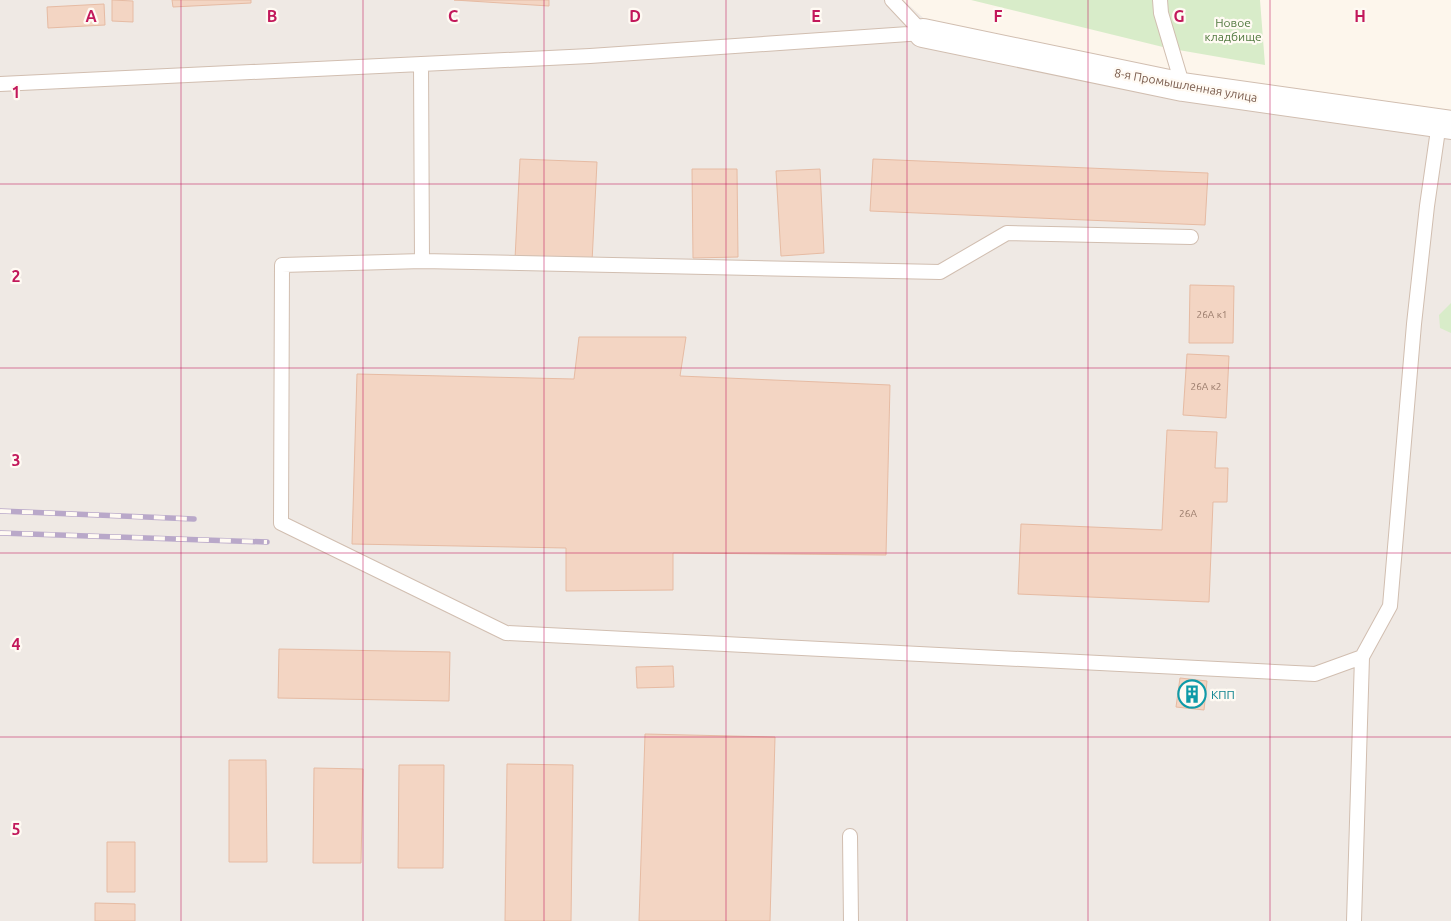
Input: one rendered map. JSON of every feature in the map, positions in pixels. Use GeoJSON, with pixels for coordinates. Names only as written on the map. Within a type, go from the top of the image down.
{"type":"FeatureCollection","features":[{"type":"Feature","properties":{"kind":"street","name":"8-я Промышленная улица"},"geometry":{"type":"LineString","coordinates":[[923,33],[1183,87],[1445,124]]}},
{"type":"Feature","properties":{"kind":"lane"},"geometry":{"type":"LineString","coordinates":[[892,0],[923,33]]}},
{"type":"Feature","properties":{"kind":"lane"},"geometry":{"type":"LineString","coordinates":[[1151,0],[1160,6],[1183,87]]}},
{"type":"Feature","properties":{"kind":"lane"},"geometry":{"type":"LineString","coordinates":[[0,84],[590,56],[923,33]]}},
{"type":"Feature","properties":{"kind":"lane"},"geometry":{"type":"LineString","coordinates":[[421,64],[422,261]]}},
{"type":"Feature","properties":{"kind":"lane"},"geometry":{"type":"LineString","coordinates":[[1354,921],[1362,656],[1390,606],[1414,324],[1427,206],[1445,124]]}},
{"type":"Feature","properties":{"kind":"lane"},"geometry":{"type":"LineString","coordinates":[[1191,237],[1007,233],[940,272],[422,261],[282,264],[281,523],[506,633],[1315,674],[1362,656]]}},
{"type":"Feature","properties":{"kind":"lane"},"geometry":{"type":"LineString","coordinates":[[850,836],[851,921]]}},
{"type":"Feature","properties":{"kind":"shaded area"},"geometry":{"type":"Polygon","coordinates":[[[0,0],[903,0],[955,46],[1451,130],[1451,921],[0,921],[0,0]]]}},
{"type":"Feature","properties":{"kind":"green space","name":"Новое кладбище"},"geometry":{"type":"Polygon","coordinates":[[[971,0],[1260,0],[1265,65],[1167,48],[971,0]]]}},
{"type":"Feature","properties":{"kind":"green space"},"geometry":{"type":"Polygon","coordinates":[[[1451,303],[1451,333],[1440,328],[1439,315],[1451,303]]]}},
{"type":"Feature","properties":{"kind":"building"},"geometry":{"type":"Polygon","coordinates":[[[112,0],[133,1],[133,22],[112,21],[112,0]]]}},
{"type":"Feature","properties":{"kind":"building"},"geometry":{"type":"Polygon","coordinates":[[[172,0],[251,0],[251,3],[173,7],[172,0]]]}},
{"type":"Feature","properties":{"kind":"building"},"geometry":{"type":"Polygon","coordinates":[[[454,0],[549,0],[549,6],[454,0]]]}},
{"type":"Feature","properties":{"kind":"building"},"geometry":{"type":"Polygon","coordinates":[[[104,4],[105,25],[48,28],[47,7],[104,4]]]}},
{"type":"Feature","properties":{"kind":"building"},"geometry":{"type":"Polygon","coordinates":[[[520,159],[597,162],[592,262],[515,259],[520,159]]]}},
{"type":"Feature","properties":{"kind":"building"},"geometry":{"type":"Polygon","coordinates":[[[873,159],[1208,173],[1205,225],[870,211],[873,159]]]}},
{"type":"Feature","properties":{"kind":"building"},"geometry":{"type":"Polygon","coordinates":[[[692,169],[737,169],[738,257],[693,258],[692,169]]]}},
{"type":"Feature","properties":{"kind":"building"},"geometry":{"type":"Polygon","coordinates":[[[820,169],[824,253],[781,256],[776,171],[820,169]]]}},
{"type":"Feature","properties":{"kind":"building"},"geometry":{"type":"Polygon","coordinates":[[[1190,285],[1234,286],[1233,343],[1189,343],[1190,285]]]}},
{"type":"Feature","properties":{"kind":"building"},"geometry":{"type":"Polygon","coordinates":[[[579,337],[686,337],[680,376],[890,385],[886,555],[673,553],[673,590],[566,591],[566,548],[352,544],[357,374],[574,379],[579,337]]]}},
{"type":"Feature","properties":{"kind":"building"},"geometry":{"type":"Polygon","coordinates":[[[1187,354],[1229,356],[1226,418],[1183,415],[1187,354]]]}},
{"type":"Feature","properties":{"kind":"building"},"geometry":{"type":"Polygon","coordinates":[[[1167,430],[1217,432],[1215,468],[1228,468],[1227,502],[1213,502],[1209,602],[1018,594],[1021,524],[1162,530],[1167,430]]]}},
{"type":"Feature","properties":{"kind":"building"},"geometry":{"type":"Polygon","coordinates":[[[279,649],[450,652],[449,701],[278,698],[279,649]]]}},
{"type":"Feature","properties":{"kind":"building"},"geometry":{"type":"Polygon","coordinates":[[[673,666],[674,687],[637,688],[636,667],[673,666]]]}},
{"type":"Feature","properties":{"kind":"building","name":"КПП"},"geometry":{"type":"Polygon","coordinates":[[[1180,678],[1207,681],[1204,710],[1176,707],[1180,678]]]}},
{"type":"Feature","properties":{"kind":"building"},"geometry":{"type":"Polygon","coordinates":[[[645,734],[775,737],[770,921],[639,921],[645,734]]]}},
{"type":"Feature","properties":{"kind":"building"},"geometry":{"type":"Polygon","coordinates":[[[229,760],[266,760],[267,862],[229,862],[229,760]]]}},
{"type":"Feature","properties":{"kind":"building"},"geometry":{"type":"Polygon","coordinates":[[[507,764],[573,765],[571,921],[505,921],[507,764]]]}},
{"type":"Feature","properties":{"kind":"building"},"geometry":{"type":"Polygon","coordinates":[[[399,765],[444,765],[443,868],[398,868],[399,765]]]}},
{"type":"Feature","properties":{"kind":"building"},"geometry":{"type":"Polygon","coordinates":[[[314,768],[363,769],[361,863],[313,863],[314,768]]]}},
{"type":"Feature","properties":{"kind":"building"},"geometry":{"type":"Polygon","coordinates":[[[107,842],[135,842],[135,892],[107,892],[107,842]]]}},
{"type":"Feature","properties":{"kind":"building"},"geometry":{"type":"Polygon","coordinates":[[[95,903],[135,904],[135,921],[95,921],[95,903]]]}},
{"type":"Feature","properties":{"kind":"railway"},"geometry":{"type":"LineString","coordinates":[[0,511],[194,519]]}},
{"type":"Feature","properties":{"kind":"railway"},"geometry":{"type":"LineString","coordinates":[[0,533],[267,542]]}},
{"type":"Feature","properties":{"kind":"place","name":"КПП"},"geometry":{"type":"Point","coordinates":[1192,694]}}]}
